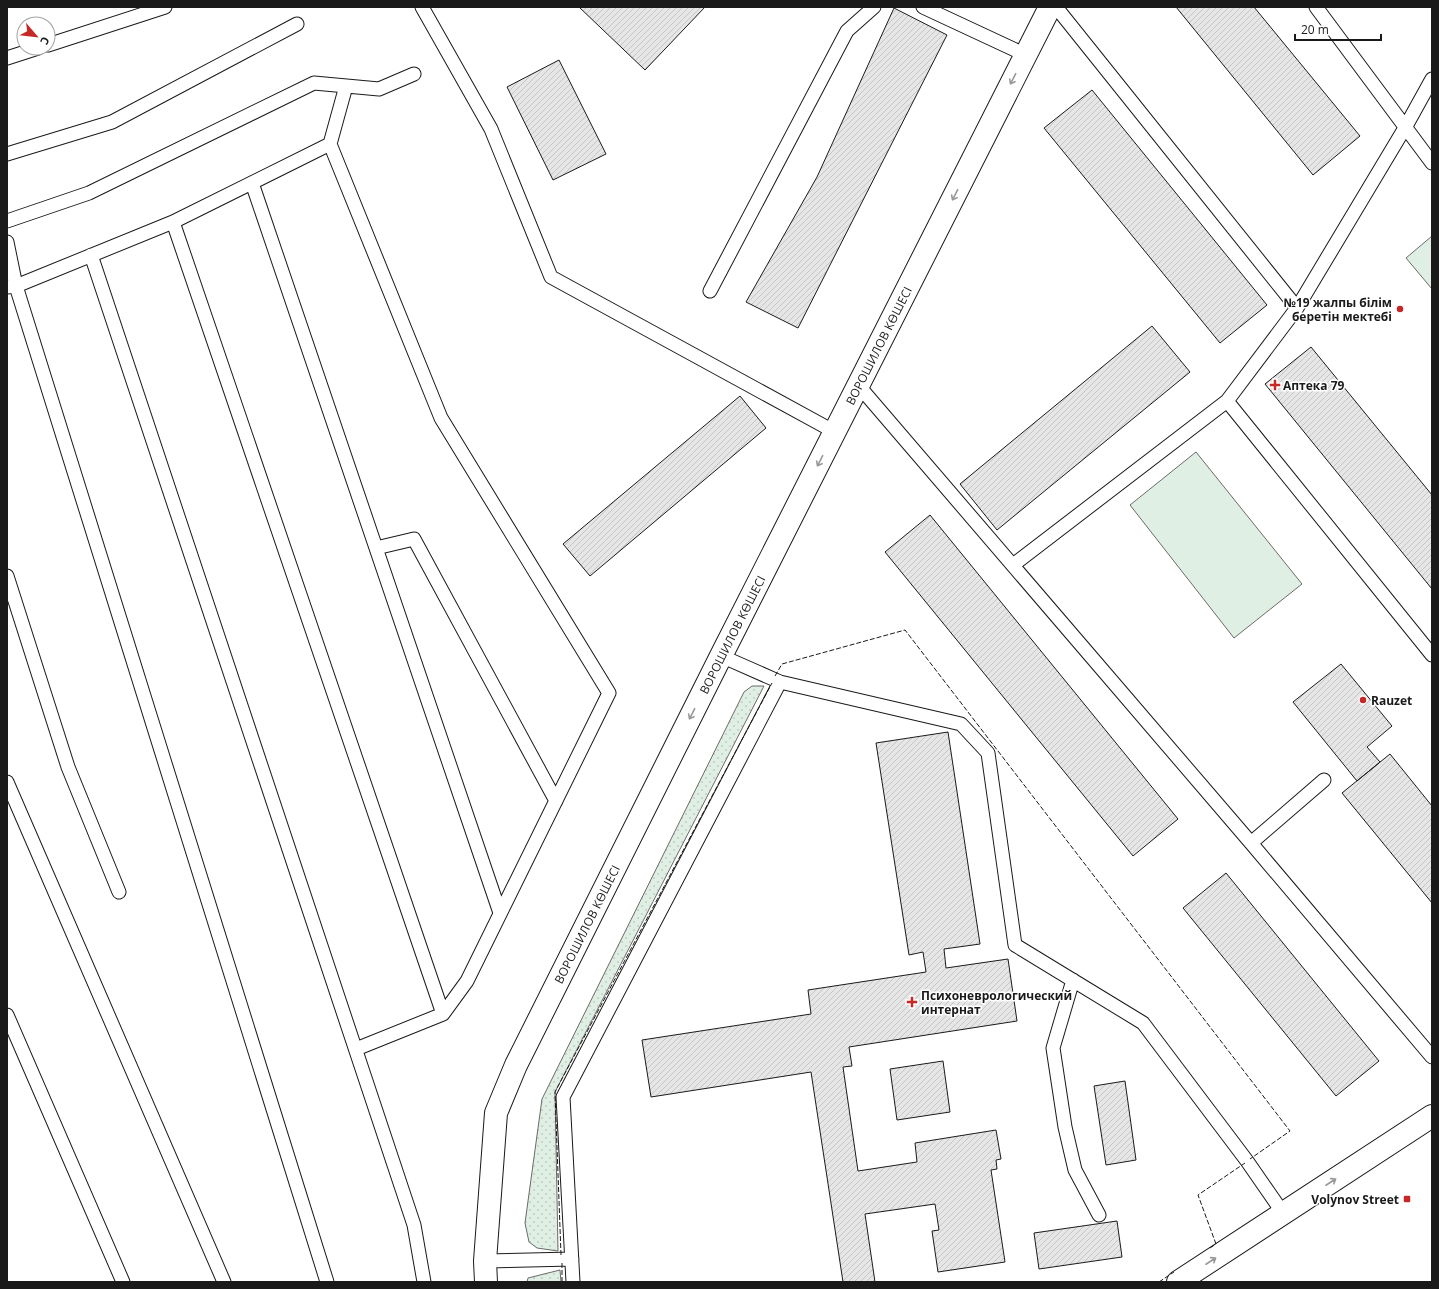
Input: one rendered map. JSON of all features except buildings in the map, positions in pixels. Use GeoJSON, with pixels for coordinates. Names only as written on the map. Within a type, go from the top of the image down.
{"type":"FeatureCollection","features":[{"type":"Feature","properties":{"kind":"street","name":"ВОРОШИЛОВ КӨШЕСІ"},"geometry":{"type":"LineString","coordinates":[[486,1282],[485,1260],[496,1113],[516,1065],[721,656],[1050,7]]}},
{"type":"Feature","properties":{"kind":"street"},"geometry":{"type":"LineString","coordinates":[[1178,1282],[1432,1116]]}},
{"type":"Feature","properties":{"kind":"lane"},"geometry":{"type":"LineString","coordinates":[[56,42],[164,7]]}},
{"type":"Feature","properties":{"kind":"lane"},"geometry":{"type":"LineString","coordinates":[[422,7],[491,129],[551,277],[835,432]]}},
{"type":"Feature","properties":{"kind":"lane"},"geometry":{"type":"LineString","coordinates":[[710,291],[847,31],[874,7]]}},
{"type":"Feature","properties":{"kind":"lane"},"geometry":{"type":"LineString","coordinates":[[923,7],[1026,55]]}},
{"type":"Feature","properties":{"kind":"lane"},"geometry":{"type":"LineString","coordinates":[[1056,7],[1297,308]]}},
{"type":"Feature","properties":{"kind":"lane"},"geometry":{"type":"LineString","coordinates":[[1316,7],[1406,126],[1432,163]]}},
{"type":"Feature","properties":{"kind":"lane"},"geometry":{"type":"LineString","coordinates":[[7,154],[112,122],[298,24]]}},
{"type":"Feature","properties":{"kind":"lane"},"geometry":{"type":"LineString","coordinates":[[7,221],[89,193],[314,83],[379,89],[414,74]]}},
{"type":"Feature","properties":{"kind":"lane"},"geometry":{"type":"LineString","coordinates":[[1013,565],[1227,401],[1297,308],[1406,126],[1432,79]]}},
{"type":"Feature","properties":{"kind":"lane"},"geometry":{"type":"LineString","coordinates":[[346,86],[330,144],[441,418],[609,693],[467,981],[443,1014],[356,1049]]}},
{"type":"Feature","properties":{"kind":"lane"},"geometry":{"type":"LineString","coordinates":[[12,287],[173,222],[330,144]]}},
{"type":"Feature","properties":{"kind":"lane"},"geometry":{"type":"LineString","coordinates":[[252,183],[500,913]]}},
{"type":"Feature","properties":{"kind":"lane"},"geometry":{"type":"LineString","coordinates":[[173,222],[443,1014]]}},
{"type":"Feature","properties":{"kind":"lane"},"geometry":{"type":"LineString","coordinates":[[7,242],[12,287],[327,1282]]}},
{"type":"Feature","properties":{"kind":"lane"},"geometry":{"type":"LineString","coordinates":[[92,255],[414,1225],[424,1282]]}},
{"type":"Feature","properties":{"kind":"lane"},"geometry":{"type":"LineString","coordinates":[[858,385],[1251,843],[1432,1057]]}},
{"type":"Feature","properties":{"kind":"lane"},"geometry":{"type":"LineString","coordinates":[[1227,401],[1432,655]]}},
{"type":"Feature","properties":{"kind":"lane"},"geometry":{"type":"LineString","coordinates":[[376,548],[414,538],[556,801]]}},
{"type":"Feature","properties":{"kind":"lane"},"geometry":{"type":"LineString","coordinates":[[7,576],[68,767],[119,892]]}},
{"type":"Feature","properties":{"kind":"lane"},"geometry":{"type":"LineString","coordinates":[[721,656],[780,682],[961,724],[988,753],[1014,945],[1143,1023],[1247,1161],[1283,1213]]}},
{"type":"Feature","properties":{"kind":"lane"},"geometry":{"type":"LineString","coordinates":[[573,1282],[562,1096],[780,682]]}},
{"type":"Feature","properties":{"kind":"lane"},"geometry":{"type":"LineString","coordinates":[[1251,843],[1324,780]]}},
{"type":"Feature","properties":{"kind":"lane"},"geometry":{"type":"LineString","coordinates":[[7,782],[224,1282]]}},
{"type":"Feature","properties":{"kind":"lane"},"geometry":{"type":"LineString","coordinates":[[1072,980],[1053,1048],[1065,1127],[1075,1170],[1099,1215]]}},
{"type":"Feature","properties":{"kind":"lane"},"geometry":{"type":"LineString","coordinates":[[7,1015],[123,1282]]}},
{"type":"Feature","properties":{"kind":"lane"},"geometry":{"type":"LineString","coordinates":[[485,1260],[572,1259]]}},
{"type":"Feature","properties":{"kind":"green space"},"geometry":{"type":"Polygon","coordinates":[[[1432,236],[1432,289],[1406,258],[1432,236]]]}},
{"type":"Feature","properties":{"kind":"green space"},"geometry":{"type":"Polygon","coordinates":[[[1196,452],[1302,584],[1234,638],[1130,505],[1196,452]]]}},
{"type":"Feature","properties":{"kind":"green space"},"geometry":{"type":"Polygon","coordinates":[[[752,686],[764,686],[555,1092],[558,1251],[537,1248],[529,1242],[525,1223],[542,1099],[744,692],[752,686]]]}},
{"type":"Feature","properties":{"kind":"green space"},"geometry":{"type":"Polygon","coordinates":[[[560,1270],[561,1282],[527,1282],[528,1278],[560,1270]]]}},
{"type":"Feature","properties":{"kind":"fence"},"geometry":{"type":"LineString","coordinates":[[775,676],[782,664],[905,630],[1290,1131],[1250,1159]]}},
{"type":"Feature","properties":{"kind":"fence"},"geometry":{"type":"LineString","coordinates":[[561,1255],[555,1092],[772,683]]}},
{"type":"Feature","properties":{"kind":"fence"},"geometry":{"type":"LineString","coordinates":[[1210,1248],[1216,1244],[1198,1195],[1245,1163]]}},
{"type":"Feature","properties":{"kind":"fence"},"geometry":{"type":"LineString","coordinates":[[562,1263],[562,1282]]}},
{"type":"Feature","properties":{"kind":"fence"},"geometry":{"type":"LineString","coordinates":[[1159,1282],[1174,1272]]}},
{"type":"Feature","properties":{"kind":"place","name":"№19 жалпы білім беретін мектебі"},"geometry":{"type":"Point","coordinates":[1400,309]}},
{"type":"Feature","properties":{"kind":"place","name":"Аптека 79"},"geometry":{"type":"Point","coordinates":[1275,385]}},
{"type":"Feature","properties":{"kind":"place","name":"Rauzet"},"geometry":{"type":"Point","coordinates":[1363,700]}},
{"type":"Feature","properties":{"kind":"place","name":"Психоневрологический интернат"},"geometry":{"type":"Point","coordinates":[912,1002]}},
{"type":"Feature","properties":{"kind":"place","name":"Volynov Street"},"geometry":{"type":"Point","coordinates":[1407,1199]}}]}
